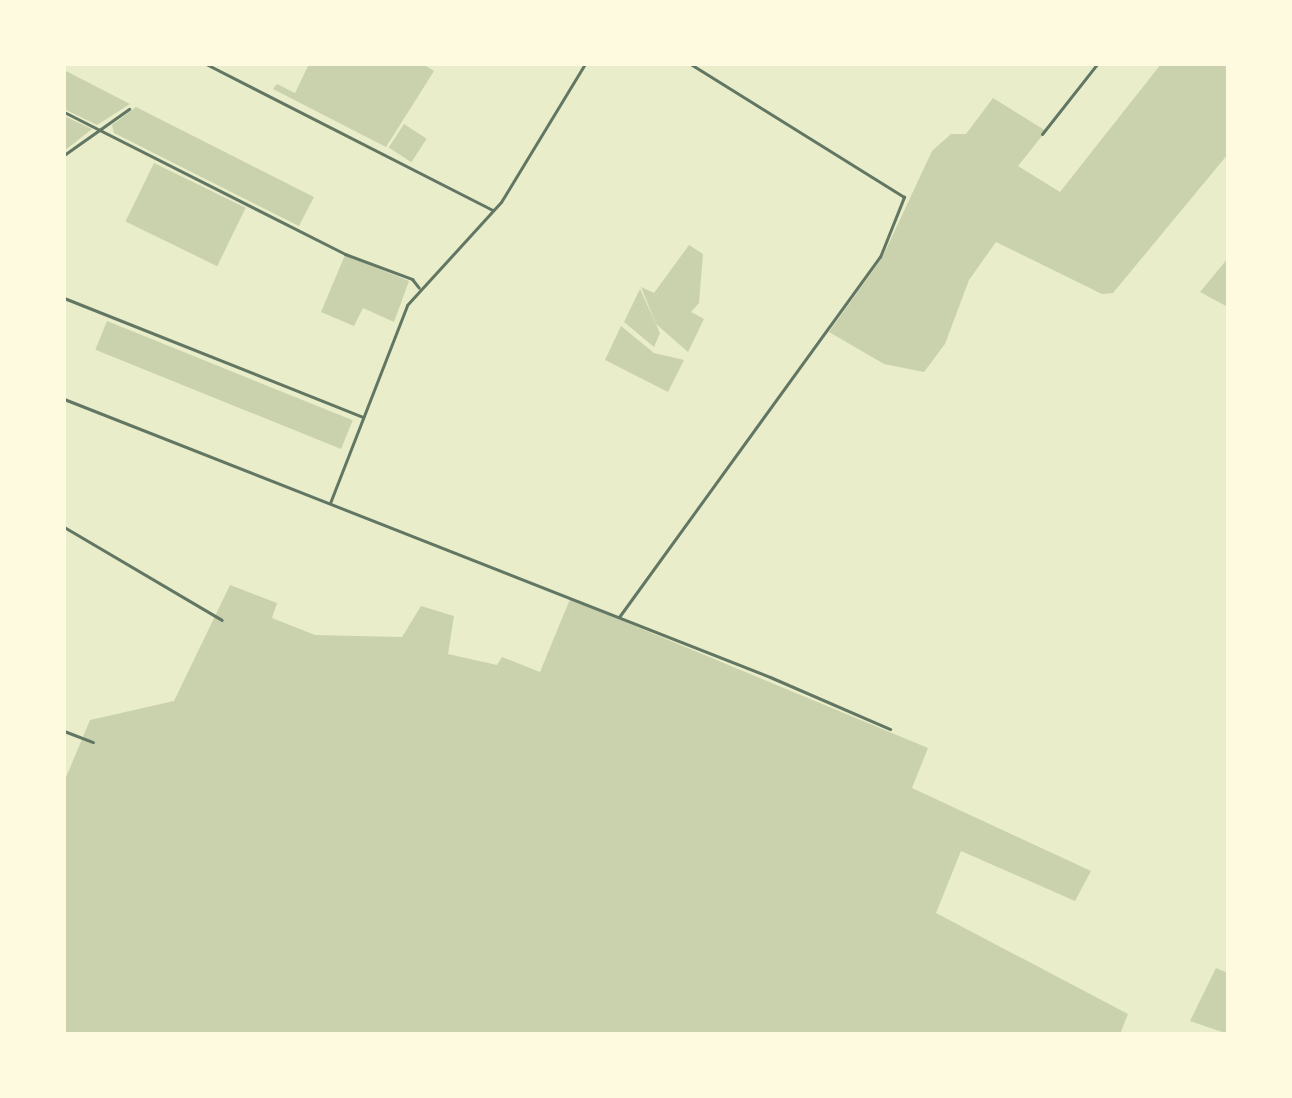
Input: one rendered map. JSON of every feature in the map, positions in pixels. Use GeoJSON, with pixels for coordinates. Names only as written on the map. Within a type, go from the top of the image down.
{"type":"FeatureCollection","features":[{"type":"Feature","properties":{"kind":"street"},"geometry":{"type":"LineString","coordinates":[[206,64],[492,210]]}},
{"type":"Feature","properties":{"kind":"street"},"geometry":{"type":"LineString","coordinates":[[330,503],[404,311],[419,288],[492,210],[585,64]]}},
{"type":"Feature","properties":{"kind":"street"},"geometry":{"type":"LineString","coordinates":[[619,617],[880,257],[904,197],[690,64]]}},
{"type":"Feature","properties":{"kind":"street"},"geometry":{"type":"LineString","coordinates":[[1042,134],[1097,64]]}},
{"type":"Feature","properties":{"kind":"street"},"geometry":{"type":"LineString","coordinates":[[64,155],[129,109]]}},
{"type":"Feature","properties":{"kind":"street"},"geometry":{"type":"LineString","coordinates":[[64,112],[345,254],[412,279],[419,288]]}},
{"type":"Feature","properties":{"kind":"street"},"geometry":{"type":"LineString","coordinates":[[64,298],[363,417]]}},
{"type":"Feature","properties":{"kind":"street"},"geometry":{"type":"LineString","coordinates":[[64,399],[619,617],[890,729]]}},
{"type":"Feature","properties":{"kind":"street"},"geometry":{"type":"LineString","coordinates":[[64,528],[222,620]]}},
{"type":"Feature","properties":{"kind":"street"},"geometry":{"type":"LineString","coordinates":[[64,731],[93,742]]}},
{"type":"Feature","properties":{"kind":"green space"},"geometry":{"type":"Polygon","coordinates":[[[309,64],[423,64],[434,71],[386,147],[273,89],[277,84],[295,93],[309,64]]]}},
{"type":"Feature","properties":{"kind":"green space"},"geometry":{"type":"Polygon","coordinates":[[[1161,64],[1228,64],[1228,154],[1113,293],[1102,294],[996,242],[969,280],[945,344],[924,372],[884,364],[829,332],[882,258],[932,151],[951,134],[966,134],[993,98],[1046,131],[1018,166],[1060,192],[1161,64]]]}},
{"type":"Feature","properties":{"kind":"green space"},"geometry":{"type":"Polygon","coordinates":[[[64,70],[130,104],[97,125],[64,109],[64,70]]]}},
{"type":"Feature","properties":{"kind":"green space"},"geometry":{"type":"Polygon","coordinates":[[[136,107],[314,197],[299,226],[114,133],[112,125],[136,107]]]}},
{"type":"Feature","properties":{"kind":"green space"},"geometry":{"type":"Polygon","coordinates":[[[64,116],[92,129],[64,151],[64,116]]]}},
{"type":"Feature","properties":{"kind":"green space"},"geometry":{"type":"Polygon","coordinates":[[[404,124],[427,139],[411,162],[389,147],[404,124]]]}},
{"type":"Feature","properties":{"kind":"green space"},"geometry":{"type":"Polygon","coordinates":[[[154,163],[246,208],[217,266],[126,221],[154,163]]]}},
{"type":"Feature","properties":{"kind":"green space"},"geometry":{"type":"Polygon","coordinates":[[[689,245],[703,254],[699,303],[691,312],[704,319],[688,352],[656,324],[641,287],[654,293],[689,245]]]}},
{"type":"Feature","properties":{"kind":"green space"},"geometry":{"type":"Polygon","coordinates":[[[345,255],[409,281],[394,322],[363,308],[354,326],[321,312],[345,255]]]}},
{"type":"Feature","properties":{"kind":"green space"},"geometry":{"type":"Polygon","coordinates":[[[1228,258],[1228,307],[1200,292],[1228,258]]]}},
{"type":"Feature","properties":{"kind":"green space"},"geometry":{"type":"Polygon","coordinates":[[[640,289],[660,333],[654,347],[624,322],[640,289]]]}},
{"type":"Feature","properties":{"kind":"green space"},"geometry":{"type":"Polygon","coordinates":[[[107,321],[353,420],[341,449],[95,350],[107,321]]]}},
{"type":"Feature","properties":{"kind":"green space"},"geometry":{"type":"Polygon","coordinates":[[[621,326],[654,353],[684,360],[668,392],[605,360],[621,326]]]}},
{"type":"Feature","properties":{"kind":"green space"},"geometry":{"type":"Polygon","coordinates":[[[230,585],[277,603],[272,618],[315,635],[402,637],[421,606],[454,616],[448,654],[497,665],[502,657],[540,672],[570,599],[928,748],[912,788],[1091,871],[1075,901],[961,851],[936,913],[1128,1014],[1120,1034],[64,1034],[64,782],[90,720],[174,701],[230,585]]]}},
{"type":"Feature","properties":{"kind":"green space"},"geometry":{"type":"Polygon","coordinates":[[[1216,968],[1228,973],[1228,1034],[1190,1021],[1216,968]]]}}]}
